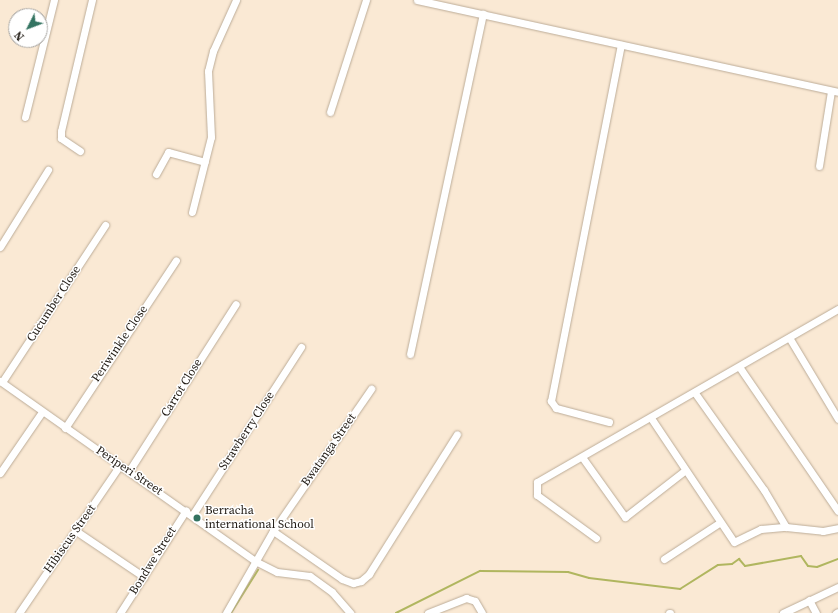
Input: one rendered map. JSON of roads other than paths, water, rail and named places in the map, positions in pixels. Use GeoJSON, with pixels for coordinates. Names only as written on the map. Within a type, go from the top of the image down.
{"type":"FeatureCollection","features":[{"type":"Feature","properties":{"kind":"street"},"geometry":{"type":"LineString","coordinates":[[25,117],[54,0]]}},
{"type":"Feature","properties":{"kind":"street"},"geometry":{"type":"LineString","coordinates":[[80,151],[61,138],[60,131],[92,0]]}},
{"type":"Feature","properties":{"kind":"street"},"geometry":{"type":"LineString","coordinates":[[192,212],[211,137],[207,106],[208,71],[213,51],[236,0]]}},
{"type":"Feature","properties":{"kind":"street"},"geometry":{"type":"LineString","coordinates":[[330,112],[366,0]]}},
{"type":"Feature","properties":{"kind":"street"},"geometry":{"type":"LineString","coordinates":[[417,0],[835,92],[819,166]]}},
{"type":"Feature","properties":{"kind":"street"},"geometry":{"type":"LineString","coordinates":[[410,354],[484,14]]}},
{"type":"Feature","properties":{"kind":"street"},"geometry":{"type":"LineString","coordinates":[[609,422],[556,408],[552,401],[621,45]]}},
{"type":"Feature","properties":{"kind":"street"},"geometry":{"type":"LineString","coordinates":[[156,174],[168,152],[205,162]]}},
{"type":"Feature","properties":{"kind":"street"},"geometry":{"type":"LineString","coordinates":[[0,246],[48,170]]}},
{"type":"Feature","properties":{"kind":"street","name":"Cucumber Close"},"geometry":{"type":"LineString","coordinates":[[1,382],[105,225]]}},
{"type":"Feature","properties":{"kind":"street","name":"Periwinkle Close"},"geometry":{"type":"LineString","coordinates":[[65,428],[176,260]]}},
{"type":"Feature","properties":{"kind":"street","name":"Carrot Close"},"geometry":{"type":"LineString","coordinates":[[129,471],[236,304]]}},
{"type":"Feature","properties":{"kind":"street"},"geometry":{"type":"LineString","coordinates":[[596,538],[538,495],[535,489],[537,482],[740,368],[838,309]]}},
{"type":"Feature","properties":{"kind":"street"},"geometry":{"type":"LineString","coordinates":[[790,339],[838,419]]}},
{"type":"Feature","properties":{"kind":"street","name":"Strawberry Close"},"geometry":{"type":"LineString","coordinates":[[193,514],[301,347]]}},
{"type":"Feature","properties":{"kind":"street"},"geometry":{"type":"LineString","coordinates":[[740,368],[838,511]]}},
{"type":"Feature","properties":{"kind":"street","name":"Periperi Street"},"geometry":{"type":"LineString","coordinates":[[1,382],[65,428],[193,514],[257,562],[277,572],[310,576],[332,592],[350,613]]}},
{"type":"Feature","properties":{"kind":"street","name":"Bwatanga Street"},"geometry":{"type":"LineString","coordinates":[[226,613],[257,562],[273,531],[371,389]]}},
{"type":"Feature","properties":{"kind":"street"},"geometry":{"type":"LineString","coordinates":[[695,393],[764,490],[786,527]]}},
{"type":"Feature","properties":{"kind":"street"},"geometry":{"type":"LineString","coordinates":[[0,473],[42,412]]}},
{"type":"Feature","properties":{"kind":"street"},"geometry":{"type":"LineString","coordinates":[[651,418],[684,471],[719,523],[734,542],[761,529],[786,527],[823,531],[838,528]]}},
{"type":"Feature","properties":{"kind":"street"},"geometry":{"type":"LineString","coordinates":[[273,531],[342,579],[353,583],[361,581],[369,574],[457,434]]}},
{"type":"Feature","properties":{"kind":"street"},"geometry":{"type":"LineString","coordinates":[[582,457],[625,517],[684,471]]}},
{"type":"Feature","properties":{"kind":"street","name":"Hibiscus Street"},"geometry":{"type":"LineString","coordinates":[[19,613],[120,465]]}},
{"type":"Feature","properties":{"kind":"street","name":"Bondwe Street"},"geometry":{"type":"LineString","coordinates":[[120,613],[186,510]]}},
{"type":"Feature","properties":{"kind":"street"},"geometry":{"type":"LineString","coordinates":[[664,559],[719,523]]}},
{"type":"Feature","properties":{"kind":"street"},"geometry":{"type":"LineString","coordinates":[[76,531],[144,577]]}},
{"type":"Feature","properties":{"kind":"street"},"geometry":{"type":"LineString","coordinates":[[783,613],[838,587]]}},
{"type":"Feature","properties":{"kind":"street"},"geometry":{"type":"LineString","coordinates":[[428,613],[466,598],[474,601],[482,613]]}},
{"type":"Feature","properties":{"kind":"street"},"geometry":{"type":"LineString","coordinates":[[809,600],[816,613]]}},
{"type":"Feature","properties":{"kind":"waterway"},"geometry":{"type":"LineString","coordinates":[[396,613],[480,571],[568,572],[589,578],[680,589],[718,565],[732,564],[739,559],[745,566],[801,556],[808,566],[817,567],[838,559]]}},
{"type":"Feature","properties":{"kind":"waterway"},"geometry":{"type":"LineString","coordinates":[[231,613],[258,570]]}},
{"type":"Feature","properties":{"kind":"place","name":"Berracha international School"},"geometry":{"type":"Point","coordinates":[197,518]}}]}
